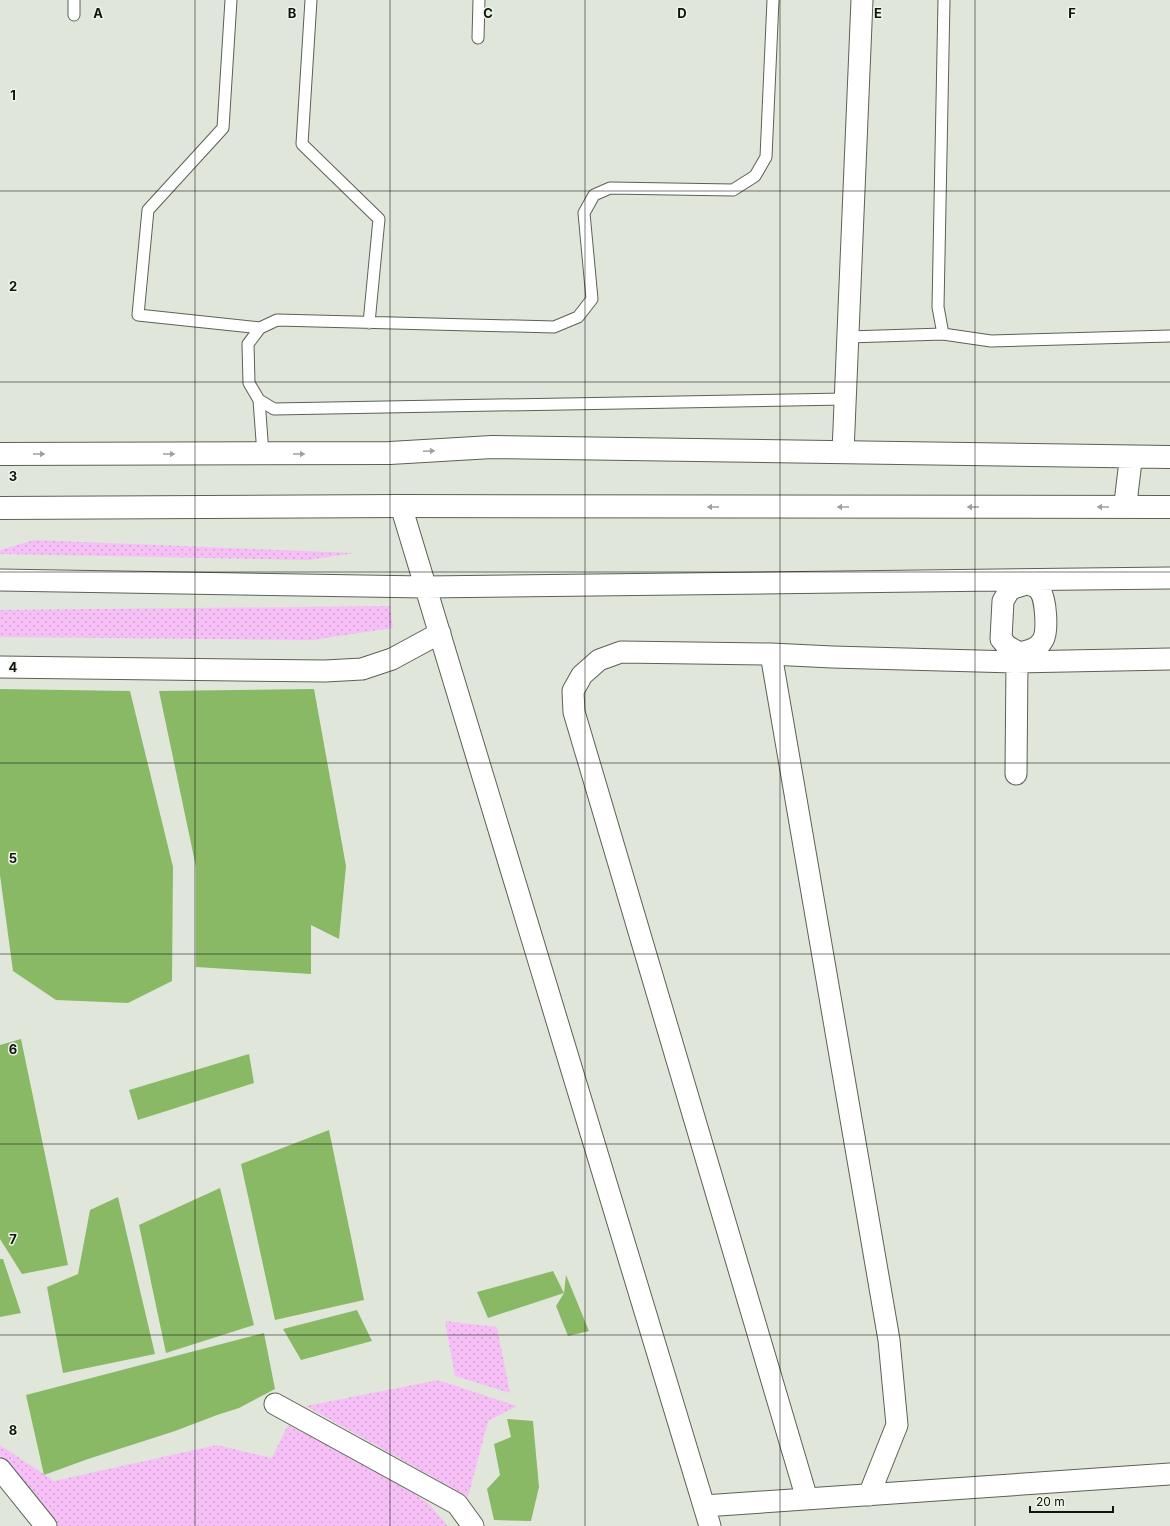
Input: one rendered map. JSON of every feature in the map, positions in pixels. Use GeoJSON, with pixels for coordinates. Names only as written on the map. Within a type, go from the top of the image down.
{"type":"FeatureCollection","features":[{"type":"Feature","properties":{"kind":"street"},"geometry":{"type":"LineString","coordinates":[[843,452],[862,0]]}},
{"type":"Feature","properties":{"kind":"street"},"geometry":{"type":"LineString","coordinates":[[0,454],[390,453],[492,447],[1170,457]]}},
{"type":"Feature","properties":{"kind":"street"},"geometry":{"type":"LineString","coordinates":[[1125,507],[1131,457]]}},
{"type":"Feature","properties":{"kind":"street"},"geometry":{"type":"LineString","coordinates":[[401,506],[710,1526]]}},
{"type":"Feature","properties":{"kind":"street"},"geometry":{"type":"LineString","coordinates":[[0,508],[401,506],[1170,507]]}},
{"type":"Feature","properties":{"kind":"street"},"geometry":{"type":"LineString","coordinates":[[0,580],[425,586],[1027,581],[1170,578]]}},
{"type":"Feature","properties":{"kind":"street"},"geometry":{"type":"LineString","coordinates":[[1016,774],[1018,658],[1001,638],[1003,601],[1010,589],[1027,581]]}},
{"type":"Feature","properties":{"kind":"street"},"geometry":{"type":"LineString","coordinates":[[1018,658],[1033,650],[1043,641],[1045,634],[1044,597],[1039,590],[1027,581]]}},
{"type":"Feature","properties":{"kind":"street"},"geometry":{"type":"LineString","coordinates":[[0,667],[325,671],[362,669],[392,659],[440,633]]}},
{"type":"Feature","properties":{"kind":"street"},"geometry":{"type":"LineString","coordinates":[[808,1499],[574,712],[573,691],[582,675],[599,660],[621,652],[770,654],[832,658],[1170,659]]}},
{"type":"Feature","properties":{"kind":"street"},"geometry":{"type":"LineString","coordinates":[[770,654],[889,1340],[897,1425],[869,1495]]}},
{"type":"Feature","properties":{"kind":"street"},"geometry":{"type":"LineString","coordinates":[[275,1404],[457,1504],[473,1526]]}},
{"type":"Feature","properties":{"kind":"street"},"geometry":{"type":"LineString","coordinates":[[0,1469],[46,1526]]}},
{"type":"Feature","properties":{"kind":"street"},"geometry":{"type":"LineString","coordinates":[[704,1506],[1170,1474]]}},
{"type":"Feature","properties":{"kind":"lane"},"geometry":{"type":"LineString","coordinates":[[74,0],[74,15]]}},
{"type":"Feature","properties":{"kind":"lane"},"geometry":{"type":"LineString","coordinates":[[231,0],[223,128],[148,210],[138,315],[260,328]]}},
{"type":"Feature","properties":{"kind":"lane"},"geometry":{"type":"LineString","coordinates":[[311,0],[302,144],[379,219],[369,323]]}},
{"type":"Feature","properties":{"kind":"lane"},"geometry":{"type":"LineString","coordinates":[[478,38],[479,0]]}},
{"type":"Feature","properties":{"kind":"lane"},"geometry":{"type":"LineString","coordinates":[[263,454],[259,400],[249,383],[248,344],[260,328],[277,320],[554,327],[578,317],[592,299],[584,213],[594,195],[610,188],[734,190],[755,176],[766,157],[773,0]]}},
{"type":"Feature","properties":{"kind":"lane"},"geometry":{"type":"LineString","coordinates":[[943,334],[938,307],[944,0]]}},
{"type":"Feature","properties":{"kind":"lane"},"geometry":{"type":"LineString","coordinates":[[848,337],[943,334],[991,341],[1170,336]]}},
{"type":"Feature","properties":{"kind":"lane"},"geometry":{"type":"LineString","coordinates":[[259,400],[274,409],[846,399]]}},
{"type":"Feature","properties":{"kind":"shaded area"},"geometry":{"type":"Polygon","coordinates":[[[34,540],[355,553],[309,560],[0,554],[0,550],[34,540]]]}},
{"type":"Feature","properties":{"kind":"shaded area"},"geometry":{"type":"Polygon","coordinates":[[[390,606],[393,628],[312,640],[0,637],[0,610],[390,606]]]}},
{"type":"Feature","properties":{"kind":"shaded area"},"geometry":{"type":"Polygon","coordinates":[[[445,1321],[497,1327],[510,1393],[455,1376],[445,1321]]]}},
{"type":"Feature","properties":{"kind":"shaded area"},"geometry":{"type":"Polygon","coordinates":[[[438,1380],[517,1406],[488,1421],[468,1497],[306,1406],[438,1380]]]}},
{"type":"Feature","properties":{"kind":"shaded area"},"geometry":{"type":"Polygon","coordinates":[[[288,1425],[387,1475],[429,1504],[448,1526],[58,1526],[0,1457],[0,1445],[54,1481],[217,1445],[272,1458],[288,1425]]]}},
{"type":"Feature","properties":{"kind":"building"},"geometry":{"type":"Polygon","coordinates":[[[0,689],[130,691],[173,867],[172,981],[128,1003],[56,1000],[13,971],[0,875],[0,689]]]}},
{"type":"Feature","properties":{"kind":"building"},"geometry":{"type":"Polygon","coordinates":[[[314,689],[346,866],[339,939],[311,925],[311,974],[196,967],[196,867],[159,691],[314,689]]]}},
{"type":"Feature","properties":{"kind":"building"},"geometry":{"type":"Polygon","coordinates":[[[21,1039],[68,1265],[22,1274],[0,1239],[0,1045],[21,1039]]]}},
{"type":"Feature","properties":{"kind":"building"},"geometry":{"type":"Polygon","coordinates":[[[249,1054],[254,1083],[138,1120],[129,1090],[249,1054]]]}},
{"type":"Feature","properties":{"kind":"building"},"geometry":{"type":"Polygon","coordinates":[[[329,1130],[364,1300],[275,1320],[241,1164],[329,1130]]]}},
{"type":"Feature","properties":{"kind":"building"},"geometry":{"type":"Polygon","coordinates":[[[220,1188],[254,1325],[166,1353],[139,1225],[220,1188]]]}},
{"type":"Feature","properties":{"kind":"building"},"geometry":{"type":"Polygon","coordinates":[[[118,1197],[155,1354],[63,1373],[47,1287],[78,1274],[90,1210],[118,1197]]]}},
{"type":"Feature","properties":{"kind":"building"},"geometry":{"type":"Polygon","coordinates":[[[0,1259],[3,1259],[21,1313],[0,1317],[0,1259]]]}},
{"type":"Feature","properties":{"kind":"building"},"geometry":{"type":"Polygon","coordinates":[[[553,1271],[564,1293],[488,1318],[477,1292],[553,1271]]]}},
{"type":"Feature","properties":{"kind":"building"},"geometry":{"type":"Polygon","coordinates":[[[566,1275],[589,1331],[568,1336],[556,1306],[564,1293],[566,1275]]]}},
{"type":"Feature","properties":{"kind":"building"},"geometry":{"type":"Polygon","coordinates":[[[357,1310],[372,1341],[301,1360],[283,1329],[357,1310]]]}},
{"type":"Feature","properties":{"kind":"building"},"geometry":{"type":"Polygon","coordinates":[[[264,1333],[275,1389],[239,1408],[44,1475],[26,1395],[264,1333]]]}},
{"type":"Feature","properties":{"kind":"building"},"geometry":{"type":"Polygon","coordinates":[[[507,1419],[533,1421],[539,1487],[531,1521],[494,1520],[487,1489],[500,1475],[494,1444],[511,1437],[507,1419]]]}}]}
